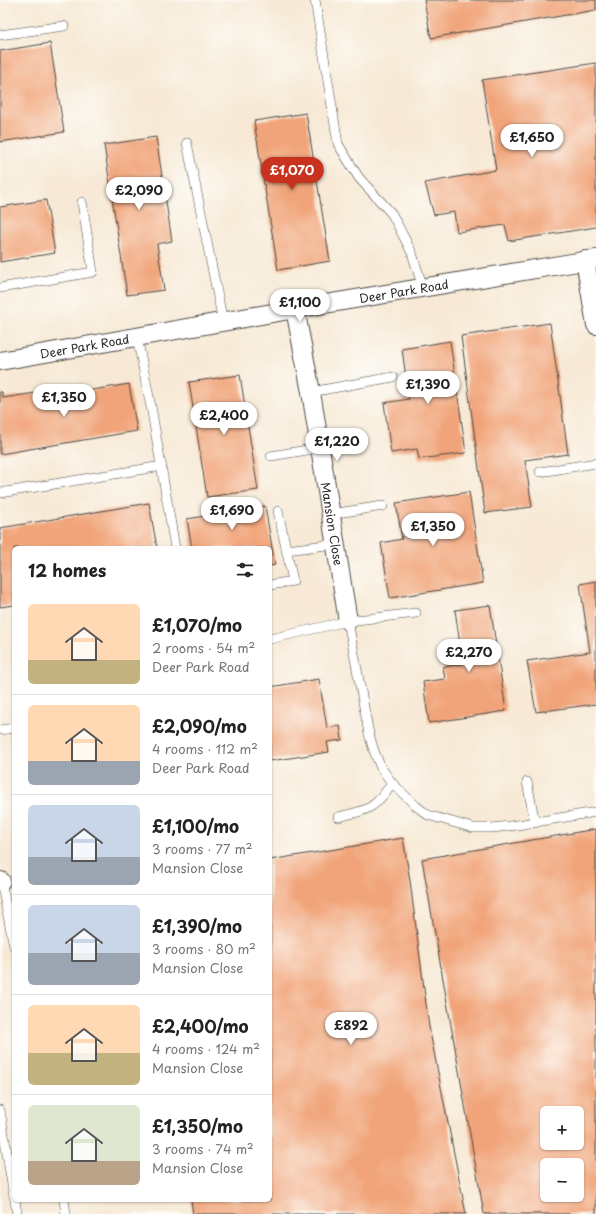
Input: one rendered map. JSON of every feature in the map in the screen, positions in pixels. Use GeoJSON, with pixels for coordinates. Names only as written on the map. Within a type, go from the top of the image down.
{"type":"FeatureCollection","features":[{"type":"Feature","properties":{"kind":"street","name":"Deer Park Road"},"geometry":{"type":"LineString","coordinates":[[0,361],[224,322],[295,308],[590,260]]}},
{"type":"Feature","properties":{"kind":"street"},"geometry":{"type":"LineString","coordinates":[[590,260],[596,325]]}},
{"type":"Feature","properties":{"kind":"street","name":"Mansion Close"},"geometry":{"type":"LineString","coordinates":[[295,308],[311,392],[348,621]]}},
{"type":"Feature","properties":{"kind":"lane"},"geometry":{"type":"LineString","coordinates":[[315,0],[338,144],[359,178],[392,214],[412,253],[423,288]]}},
{"type":"Feature","properties":{"kind":"lane"},"geometry":{"type":"LineString","coordinates":[[0,35],[64,26]]}},
{"type":"Feature","properties":{"kind":"lane"},"geometry":{"type":"LineString","coordinates":[[187,143],[224,322]]}},
{"type":"Feature","properties":{"kind":"lane"},"geometry":{"type":"LineString","coordinates":[[0,288],[94,272],[82,202]]}},
{"type":"Feature","properties":{"kind":"lane"},"geometry":{"type":"LineString","coordinates":[[137,337],[162,466],[175,546]]}},
{"type":"Feature","properties":{"kind":"lane"},"geometry":{"type":"LineString","coordinates":[[311,392],[393,377]]}},
{"type":"Feature","properties":{"kind":"lane"},"geometry":{"type":"LineString","coordinates":[[271,456],[319,448]]}},
{"type":"Feature","properties":{"kind":"lane"},"geometry":{"type":"LineString","coordinates":[[540,472],[596,463]]}},
{"type":"Feature","properties":{"kind":"lane"},"geometry":{"type":"LineString","coordinates":[[0,493],[162,466]]}},
{"type":"Feature","properties":{"kind":"lane"},"geometry":{"type":"LineString","coordinates":[[331,514],[383,506]]}},
{"type":"Feature","properties":{"kind":"lane"},"geometry":{"type":"LineString","coordinates":[[272,585],[292,581],[278,511]]}},
{"type":"Feature","properties":{"kind":"lane"},"geometry":{"type":"LineString","coordinates":[[286,550],[335,544]]}},
{"type":"Feature","properties":{"kind":"lane"},"geometry":{"type":"LineString","coordinates":[[272,639],[348,621],[416,613]]}},
{"type":"Feature","properties":{"kind":"lane"},"geometry":{"type":"LineString","coordinates":[[348,621],[369,734],[374,751],[381,768],[392,783],[416,806],[428,815],[473,828],[492,828],[534,823],[596,812]]}},
{"type":"Feature","properties":{"kind":"lane"},"geometry":{"type":"LineString","coordinates":[[0,730],[12,728]]}},
{"type":"Feature","properties":{"kind":"lane"},"geometry":{"type":"LineString","coordinates":[[526,782],[534,823]]}},
{"type":"Feature","properties":{"kind":"lane"},"geometry":{"type":"LineString","coordinates":[[338,817],[361,812],[373,807],[392,783]]}},
{"type":"Feature","properties":{"kind":"lane"},"geometry":{"type":"LineString","coordinates":[[1,881],[12,936]]}},
{"type":"Feature","properties":{"kind":"lane"},"geometry":{"type":"LineString","coordinates":[[0,1110],[12,1185]]}},
{"type":"Feature","properties":{"kind":"lane"},"geometry":{"type":"LineString","coordinates":[[14,1202],[17,1214]]}},
{"type":"Feature","properties":{"kind":"lane"},"geometry":{"type":"LineString","coordinates":[[64,1202],[66,1214]]}},
{"type":"Feature","properties":{"kind":"building"},"geometry":{"type":"Polygon","coordinates":[[[424,0],[596,0],[596,10],[431,38],[424,0]]]}},
{"type":"Feature","properties":{"kind":"building"},"geometry":{"type":"Polygon","coordinates":[[[50,43],[64,132],[0,142],[0,51],[50,43]]]}},
{"type":"Feature","properties":{"kind":"building"},"geometry":{"type":"Polygon","coordinates":[[[596,63],[596,227],[509,241],[505,225],[457,232],[454,212],[434,215],[425,183],[496,170],[482,80],[596,63]]]}},
{"type":"Feature","properties":{"kind":"building"},"geometry":{"type":"Polygon","coordinates":[[[306,113],[330,261],[278,270],[254,121],[306,113]]]}},
{"type":"Feature","properties":{"kind":"building"},"geometry":{"type":"Polygon","coordinates":[[[156,137],[172,241],[157,244],[164,290],[127,295],[104,145],[156,137]]]}},
{"type":"Feature","properties":{"kind":"building"},"geometry":{"type":"Polygon","coordinates":[[[46,200],[55,253],[0,262],[0,207],[46,200]]]}},
{"type":"Feature","properties":{"kind":"building"},"geometry":{"type":"Polygon","coordinates":[[[550,323],[568,454],[525,460],[532,507],[485,513],[461,336],[550,323]]]}},
{"type":"Feature","properties":{"kind":"building"},"geometry":{"type":"Polygon","coordinates":[[[450,341],[466,453],[419,459],[417,449],[391,453],[384,403],[409,399],[402,349],[450,341]]]}},
{"type":"Feature","properties":{"kind":"building"},"geometry":{"type":"Polygon","coordinates":[[[240,375],[258,490],[207,497],[189,382],[240,375]]]}},
{"type":"Feature","properties":{"kind":"building"},"geometry":{"type":"Polygon","coordinates":[[[129,384],[137,431],[0,454],[0,392],[2,392],[3,398],[48,391],[49,397],[129,384]]]}},
{"type":"Feature","properties":{"kind":"building"},"geometry":{"type":"Polygon","coordinates":[[[469,492],[483,583],[390,598],[381,543],[402,539],[396,503],[469,492]]]}},
{"type":"Feature","properties":{"kind":"building"},"geometry":{"type":"Polygon","coordinates":[[[149,503],[157,546],[12,546],[12,605],[0,607],[0,528],[149,503]]]}},
{"type":"Feature","properties":{"kind":"building"},"geometry":{"type":"Polygon","coordinates":[[[265,506],[272,546],[192,546],[187,519],[265,506]]]}},
{"type":"Feature","properties":{"kind":"building"},"geometry":{"type":"Polygon","coordinates":[[[272,547],[275,565],[272,566],[272,547]]]}},
{"type":"Feature","properties":{"kind":"building"},"geometry":{"type":"Polygon","coordinates":[[[596,581],[596,704],[536,712],[527,661],[590,652],[580,584],[596,581]]]}},
{"type":"Feature","properties":{"kind":"building"},"geometry":{"type":"Polygon","coordinates":[[[490,605],[506,711],[429,723],[423,682],[445,679],[443,667],[463,664],[455,610],[490,605]]]}},
{"type":"Feature","properties":{"kind":"building"},"geometry":{"type":"Polygon","coordinates":[[[319,679],[327,728],[340,726],[342,740],[327,742],[329,752],[272,761],[272,687],[319,679]]]}},
{"type":"Feature","properties":{"kind":"building"},"geometry":{"type":"Polygon","coordinates":[[[596,829],[596,1214],[484,1214],[422,859],[596,829]]]}},
{"type":"Feature","properties":{"kind":"building"},"geometry":{"type":"Polygon","coordinates":[[[403,838],[429,1027],[466,1214],[193,1214],[191,1202],[272,1202],[272,860],[403,838]]]}}]}
